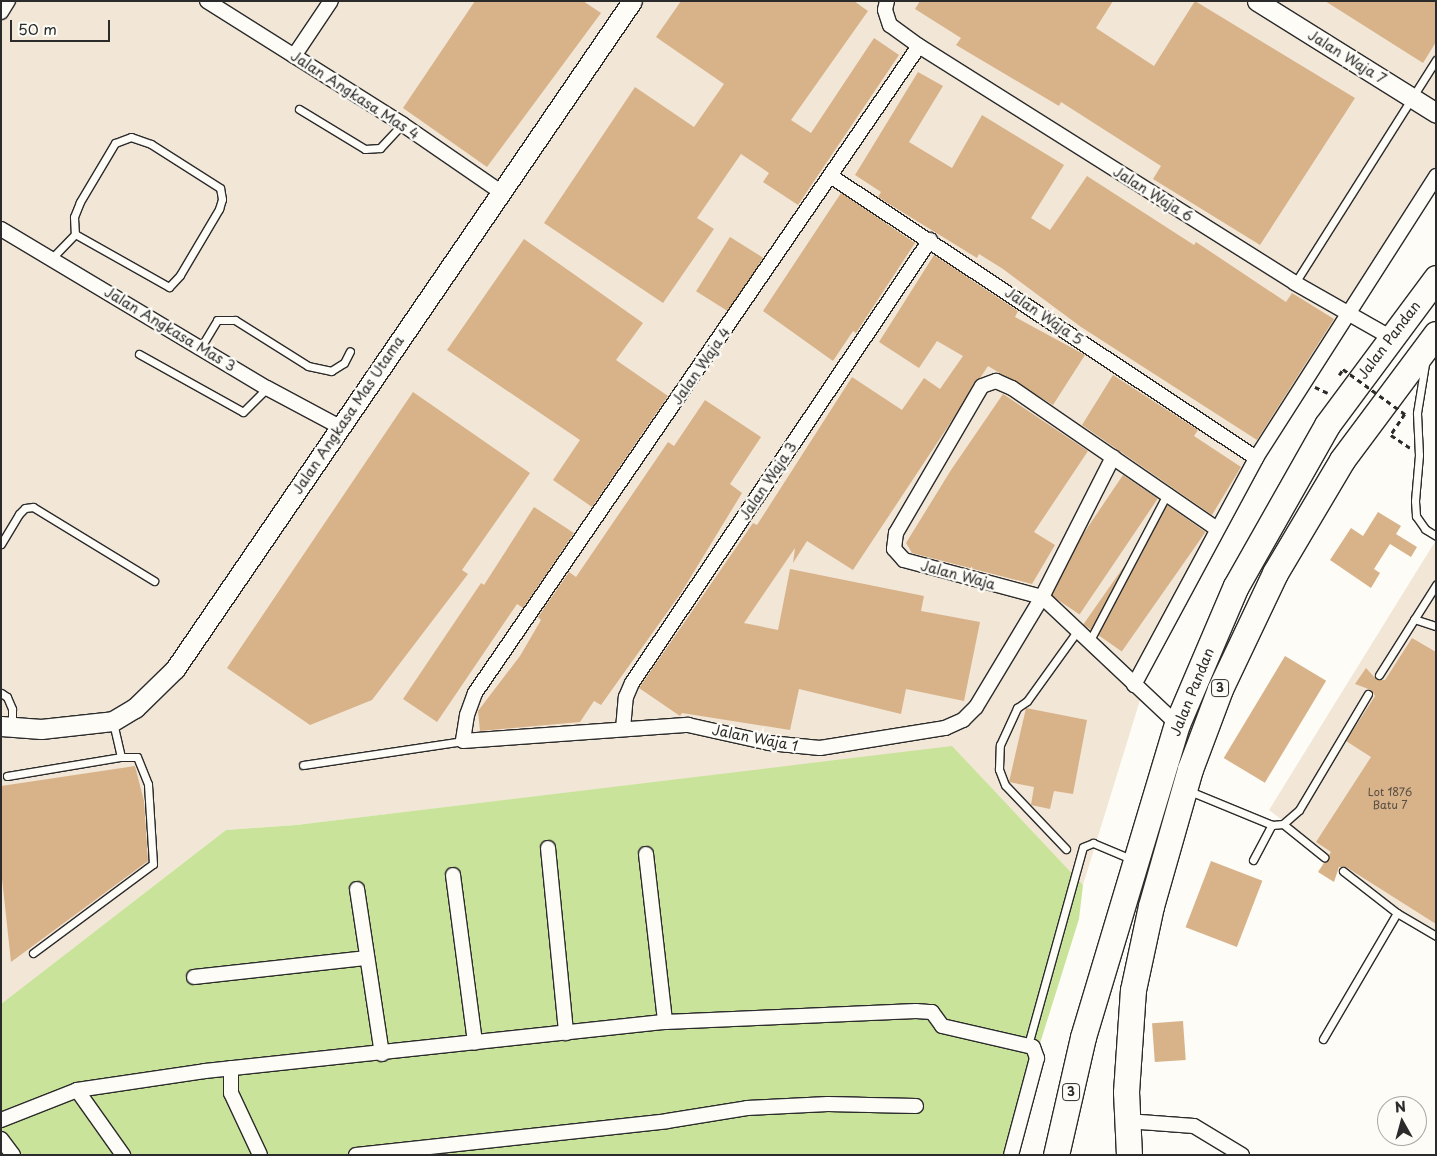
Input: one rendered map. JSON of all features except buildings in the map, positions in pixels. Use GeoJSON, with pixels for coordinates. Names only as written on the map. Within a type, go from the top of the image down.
{"type":"FeatureCollection","features":[{"type":"Feature","properties":{"kind":"highway","name":"Jalan Pandan"},"geometry":{"type":"LineString","coordinates":[[1057,1152],[1083,1037],[1177,724],[1236,586],[1327,425],[1390,337],[1436,278]]}},
{"type":"Feature","properties":{"kind":"highway","name":"Jalan Pandan"},"geometry":{"type":"LineString","coordinates":[[1129,1155],[1126,1092],[1133,990],[1151,906],[1184,789],[1220,689],[1275,573],[1342,460],[1436,335]]}},
{"type":"Feature","properties":{"kind":"street","name":"Jalan Angkasa Mas 4"},"geometry":{"type":"LineString","coordinates":[[207,1],[402,124],[501,192]]}},
{"type":"Feature","properties":{"kind":"street"},"geometry":{"type":"LineString","coordinates":[[294,56],[331,1]]}},
{"type":"Feature","properties":{"kind":"street","name":"Jalan Angkasa Mas Utama"},"geometry":{"type":"LineString","coordinates":[[6,727],[60,728],[113,721],[135,708],[175,669],[632,1]]}},
{"type":"Feature","properties":{"kind":"street"},"geometry":{"type":"LineString","coordinates":[[888,1],[885,10],[890,25],[919,46]]}},
{"type":"Feature","properties":{"kind":"street","name":"Jalan Waja 7"},"geometry":{"type":"LineString","coordinates":[[1257,1],[1436,113]]}},
{"type":"Feature","properties":{"kind":"street","name":"Jalan Waja 4"},"geometry":{"type":"LineString","coordinates":[[463,741],[467,715],[475,693],[832,177],[919,46]]}},
{"type":"Feature","properties":{"kind":"street","name":"Jalan Waja 6"},"geometry":{"type":"LineString","coordinates":[[919,46],[1295,283],[1390,337]]}},
{"type":"Feature","properties":{"kind":"street"},"geometry":{"type":"LineString","coordinates":[[1134,684],[1216,528],[1256,458],[1350,314],[1436,176]]}},
{"type":"Feature","properties":{"kind":"street","name":"Jalan Waja 5"},"geometry":{"type":"LineString","coordinates":[[832,177],[930,240],[1256,458]]}},
{"type":"Feature","properties":{"kind":"street","name":"Jalan Angkasa Mas 3"},"geometry":{"type":"LineString","coordinates":[[1,229],[202,347],[267,388],[340,427]]}},
{"type":"Feature","properties":{"kind":"street","name":"Jalan Waja 3"},"geometry":{"type":"LineString","coordinates":[[623,729],[626,697],[632,683],[930,240]]}},
{"type":"Feature","properties":{"kind":"street","name":"Jalan Waja"},"geometry":{"type":"LineString","coordinates":[[1113,457],[1012,388],[996,382],[982,386],[896,533],[894,549],[904,560],[1042,597],[1177,724]]}},
{"type":"Feature","properties":{"kind":"street"},"geometry":{"type":"LineString","coordinates":[[1113,457],[1168,492],[1216,528]]}},
{"type":"Feature","properties":{"kind":"street","name":"Jalan Waja 1"},"geometry":{"type":"LineString","coordinates":[[463,741],[688,725],[770,743],[820,748],[945,728],[963,720],[976,706],[1042,597],[1113,457]]}},
{"type":"Feature","properties":{"kind":"street"},"geometry":{"type":"LineString","coordinates":[[548,848],[566,1033]]}},
{"type":"Feature","properties":{"kind":"street"},"geometry":{"type":"LineString","coordinates":[[646,854],[665,1022]]}},
{"type":"Feature","properties":{"kind":"street"},"geometry":{"type":"LineString","coordinates":[[453,876],[475,1043]]}},
{"type":"Feature","properties":{"kind":"street"},"geometry":{"type":"LineString","coordinates":[[357,889],[382,1054]]}},
{"type":"Feature","properties":{"kind":"street"},"geometry":{"type":"LineString","coordinates":[[194,976],[367,958]]}},
{"type":"Feature","properties":{"kind":"street"},"geometry":{"type":"LineString","coordinates":[[1,1120],[77,1090],[231,1068],[382,1054],[665,1022],[916,1010],[932,1012],[942,1026],[1033,1047],[1036,1058],[1011,1155]]}},
{"type":"Feature","properties":{"kind":"street"},"geometry":{"type":"LineString","coordinates":[[231,1068],[231,1093],[260,1155]]}},
{"type":"Feature","properties":{"kind":"street"},"geometry":{"type":"LineString","coordinates":[[77,1090],[123,1155]]}},
{"type":"Feature","properties":{"kind":"street"},"geometry":{"type":"LineString","coordinates":[[356,1155],[667,1120],[746,1108],[828,1104],[916,1106]]}},
{"type":"Feature","properties":{"kind":"street"},"geometry":{"type":"LineString","coordinates":[[1127,1121],[1194,1126],[1242,1155]]}},
{"type":"Feature","properties":{"kind":"street"},"geometry":{"type":"LineString","coordinates":[[1,1138],[13,1155]]}},
{"type":"Feature","properties":{"kind":"lane"},"geometry":{"type":"LineString","coordinates":[[1295,283],[1436,60]]}},
{"type":"Feature","properties":{"kind":"lane"},"geometry":{"type":"LineString","coordinates":[[299,109],[365,149],[380,148],[402,124]]}},
{"type":"Feature","properties":{"kind":"lane"},"geometry":{"type":"LineString","coordinates":[[51,259],[75,234],[74,217],[80,202],[115,143],[131,137],[151,144],[220,188],[222,199],[219,210],[180,275],[169,287],[75,234]]}},
{"type":"Feature","properties":{"kind":"lane"},"geometry":{"type":"LineString","coordinates":[[202,347],[217,320],[235,320],[308,366],[331,371],[344,363],[350,351]]}},
{"type":"Feature","properties":{"kind":"lane"},"geometry":{"type":"LineString","coordinates":[[1436,335],[1423,370],[1417,413],[1419,455],[1416,516],[1425,529],[1436,536]]}},
{"type":"Feature","properties":{"kind":"lane"},"geometry":{"type":"LineString","coordinates":[[139,354],[243,412],[267,388]]}},
{"type":"Feature","properties":{"kind":"lane"},"geometry":{"type":"LineString","coordinates":[[1089,642],[1168,492]]}},
{"type":"Feature","properties":{"kind":"lane"},"geometry":{"type":"LineString","coordinates":[[1,544],[19,514],[25,508],[33,507],[154,581]]}},
{"type":"Feature","properties":{"kind":"lane"},"geometry":{"type":"LineString","coordinates":[[1379,675],[1436,585]]}},
{"type":"Feature","properties":{"kind":"lane"},"geometry":{"type":"LineString","coordinates":[[1414,619],[1436,626]]}},
{"type":"Feature","properties":{"kind":"lane"},"geometry":{"type":"LineString","coordinates":[[1066,849],[1005,785],[999,768],[1000,745],[1017,708],[1027,700],[1078,630]]}},
{"type":"Feature","properties":{"kind":"lane"},"geometry":{"type":"LineString","coordinates":[[1,692],[7,697],[12,709],[6,727]]}},
{"type":"Feature","properties":{"kind":"lane"},"geometry":{"type":"LineString","coordinates":[[1184,789],[1272,825],[1283,824],[1299,810],[1368,694]]}},
{"type":"Feature","properties":{"kind":"lane"},"geometry":{"type":"LineString","coordinates":[[113,721],[121,757]]}},
{"type":"Feature","properties":{"kind":"lane","name":"Jalan Waja 1"},"geometry":{"type":"LineString","coordinates":[[304,765],[463,741]]}},
{"type":"Feature","properties":{"kind":"lane"},"geometry":{"type":"LineString","coordinates":[[7,776],[131,756],[141,762],[148,784],[153,864],[34,953]]}},
{"type":"Feature","properties":{"kind":"lane"},"geometry":{"type":"LineString","coordinates":[[1283,824],[1324,857]]}},
{"type":"Feature","properties":{"kind":"lane"},"geometry":{"type":"LineString","coordinates":[[1253,860],[1272,825]]}},
{"type":"Feature","properties":{"kind":"lane"},"geometry":{"type":"LineString","coordinates":[[1028,1045],[1083,847],[1093,842],[1136,861]]}},
{"type":"Feature","properties":{"kind":"lane"},"geometry":{"type":"LineString","coordinates":[[1343,871],[1397,913],[1436,936]]}},
{"type":"Feature","properties":{"kind":"lane"},"geometry":{"type":"LineString","coordinates":[[1323,1039],[1397,913]]}},
{"type":"Feature","properties":{"kind":"path"},"geometry":{"type":"LineString","coordinates":[[1342,369],[1405,414],[1391,435],[1419,455]]}},
{"type":"Feature","properties":{"kind":"path"},"geometry":{"type":"LineString","coordinates":[[1305,382],[1343,402]]}},
{"type":"Feature","properties":{"kind":"shaded area"},"geometry":{"type":"Polygon","coordinates":[[[1,1],[1436,1],[1436,173],[1235,503],[1149,671],[1083,885],[952,747],[296,825],[226,830],[1,1004],[1,1]]]}},
{"type":"Feature","properties":{"kind":"shaded area"},"geometry":{"type":"Polygon","coordinates":[[[1436,540],[1436,932],[1397,909],[1269,810],[1436,540]]]}},
{"type":"Feature","properties":{"kind":"green space"},"geometry":{"type":"Polygon","coordinates":[[[952,746],[1083,885],[1079,919],[1005,1155],[1,1155],[1,1004],[226,830],[296,825],[952,746]]]}}]}
